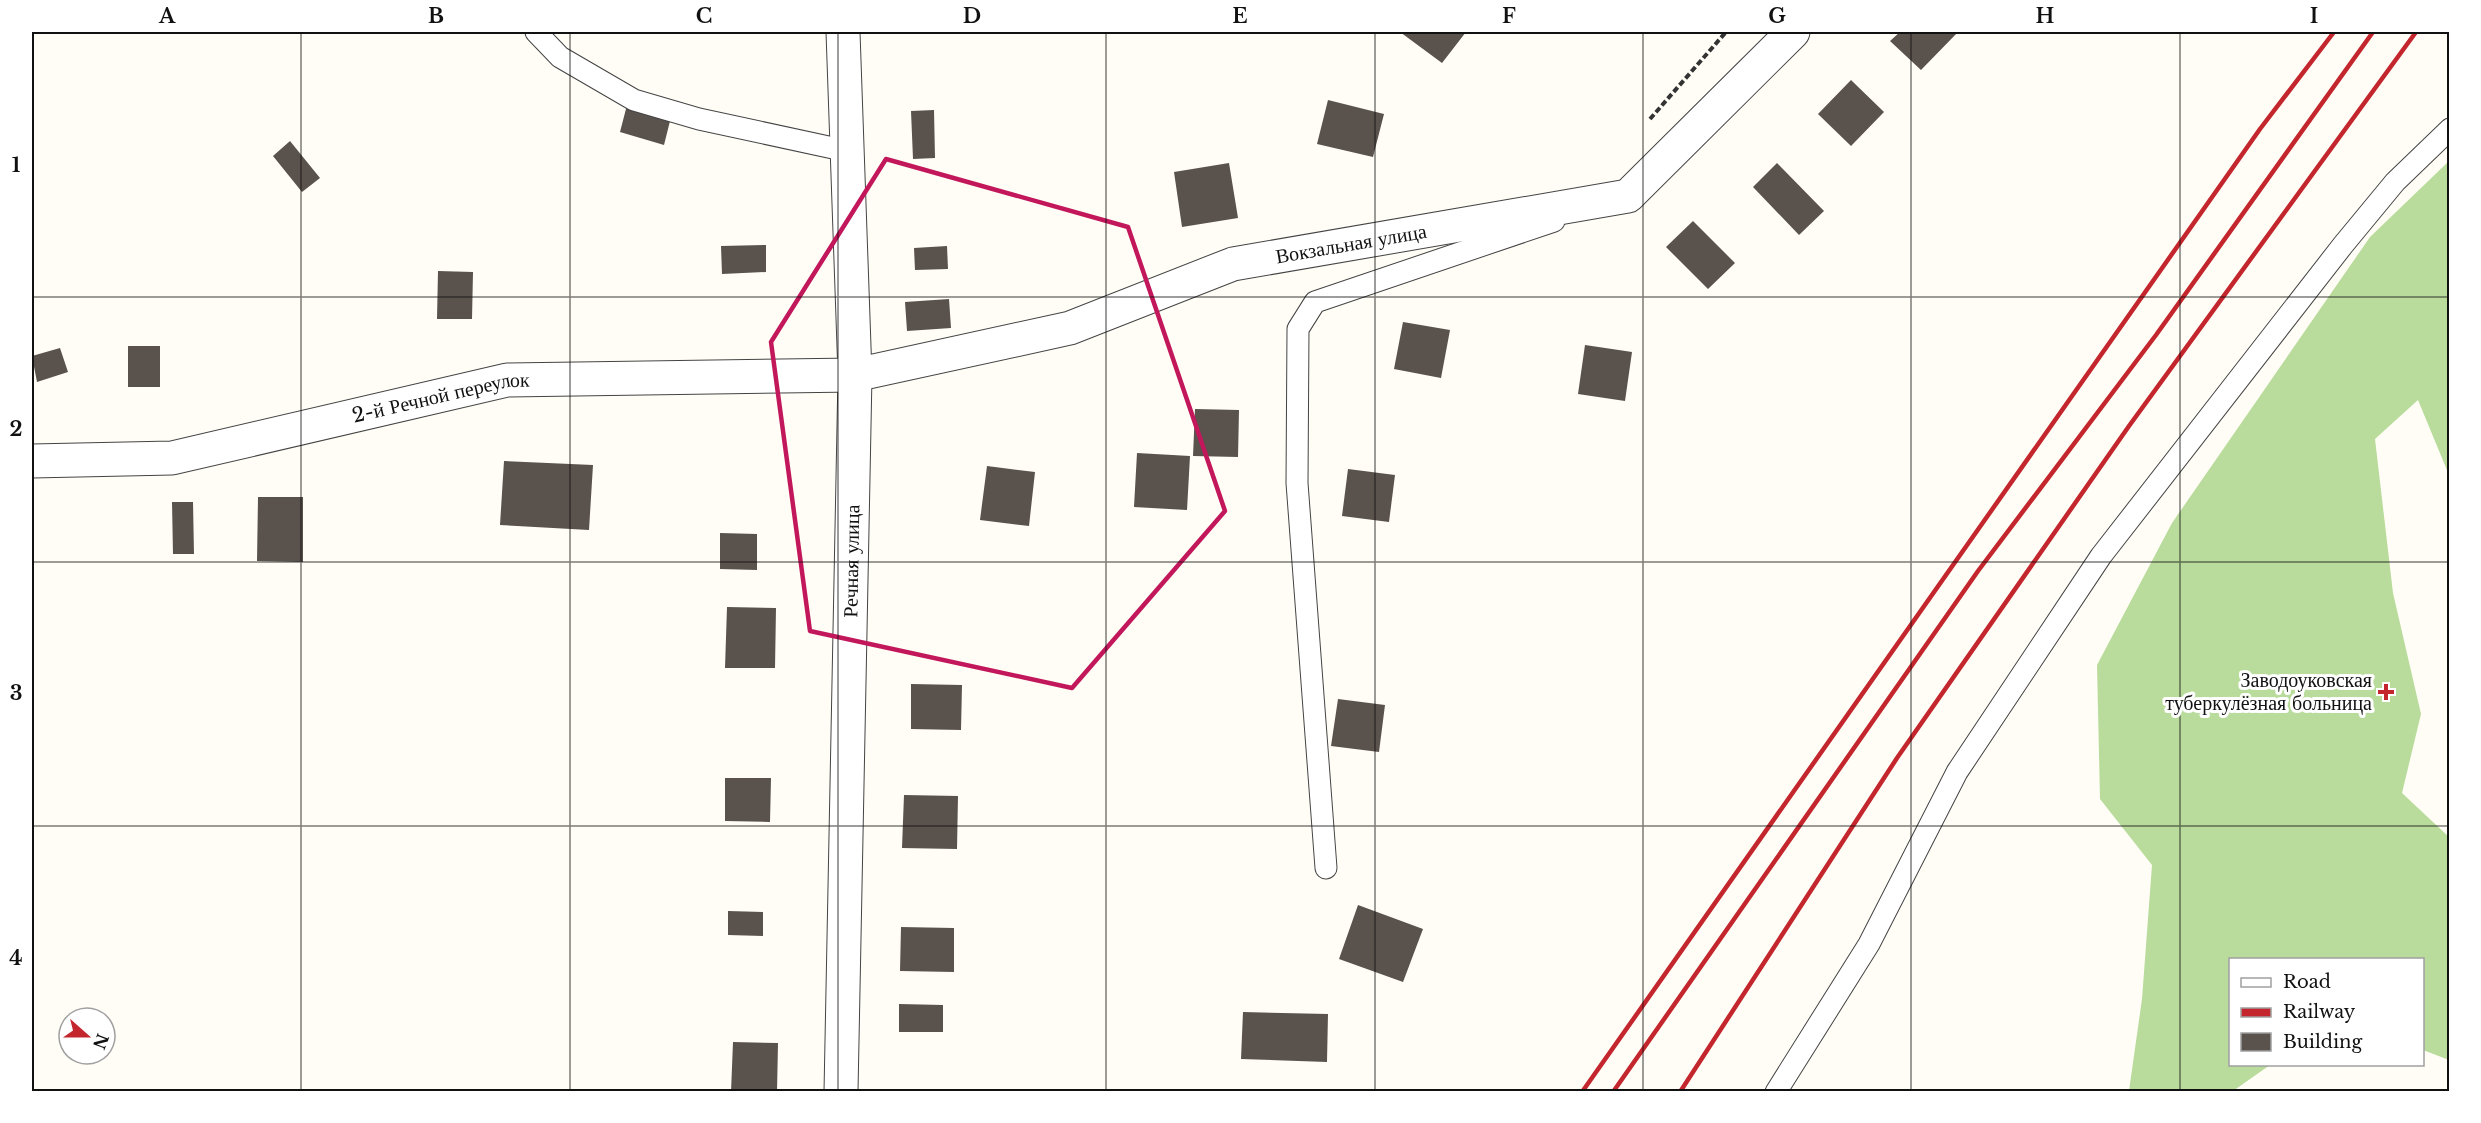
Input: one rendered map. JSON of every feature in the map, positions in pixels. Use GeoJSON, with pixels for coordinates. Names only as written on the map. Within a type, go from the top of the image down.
{"type":"FeatureCollection","features":[{"type":"Feature","properties":{"kind":"street","name":"Речная улица"},"geometry":{"type":"LineString","coordinates":[[841,1092],[855,375],[843,32]]}},
{"type":"Feature","properties":{"kind":"street"},"geometry":{"type":"LineString","coordinates":[[1628,196],[1793,32]]}},
{"type":"Feature","properties":{"kind":"street","name":"Вокзальная улица"},"geometry":{"type":"LineString","coordinates":[[855,375],[1070,328],[1233,264],[1628,196]]}},
{"type":"Feature","properties":{"kind":"street","name":"2-й Речной переулок"},"geometry":{"type":"LineString","coordinates":[[32,460],[172,458],[507,380],[855,375]]}},
{"type":"Feature","properties":{"kind":"lane"},"geometry":{"type":"LineString","coordinates":[[536,32],[560,57],[634,100],[699,119],[847,151]]}},
{"type":"Feature","properties":{"kind":"lane"},"geometry":{"type":"LineString","coordinates":[[1776,1092],[1869,944],[1958,772],[2101,556],[2343,245],[2395,182],[2450,129]]}},
{"type":"Feature","properties":{"kind":"lane"},"geometry":{"type":"LineString","coordinates":[[1326,868],[1297,483],[1298,329],[1316,302],[1628,196]]}},
{"type":"Feature","properties":{"kind":"highlighted area"},"geometry":{"type":"Polygon","coordinates":[[[886,159],[1128,227],[1225,511],[1072,688],[810,631],[771,342],[886,159]]]}},
{"type":"Feature","properties":{"kind":"green space"},"geometry":{"type":"Polygon","coordinates":[[[2449,161],[2449,475],[2418,400],[2375,439],[2393,593],[2421,714],[2402,793],[2449,837],[2449,1060],[2424,1050],[2424,958],[2229,958],[2229,1066],[2269,1066],[2233,1091],[2129,1091],[2142,999],[2152,865],[2100,799],[2097,665],[2172,523],[2370,237],[2449,161]]]}},
{"type":"Feature","properties":{"kind":"building"},"geometry":{"type":"Polygon","coordinates":[[[1400,32],[1466,32],[1442,63],[1400,32]]]}},
{"type":"Feature","properties":{"kind":"building"},"geometry":{"type":"Polygon","coordinates":[[[1900,32],[1958,32],[1921,70],[1890,41],[1900,32]]]}},
{"type":"Feature","properties":{"kind":"building"},"geometry":{"type":"Polygon","coordinates":[[[1851,80],[1884,112],[1851,146],[1818,114],[1851,80]]]}},
{"type":"Feature","properties":{"kind":"building"},"geometry":{"type":"Polygon","coordinates":[[[1328,100],[1384,114],[1373,157],[1317,144],[1328,100]]]}},
{"type":"Feature","properties":{"kind":"building"},"geometry":{"type":"Polygon","coordinates":[[[627,105],[671,117],[664,145],[620,132],[627,105]]]}},
{"type":"Feature","properties":{"kind":"building"},"geometry":{"type":"Polygon","coordinates":[[[934,110],[935,158],[913,159],[911,111],[934,110]]]}},
{"type":"Feature","properties":{"kind":"building"},"geometry":{"type":"Polygon","coordinates":[[[290,141],[320,178],[302,192],[273,156],[290,141]]]}},
{"type":"Feature","properties":{"kind":"building"},"geometry":{"type":"Polygon","coordinates":[[[1229,163],[1238,218],[1182,227],[1174,172],[1229,163]]]}},
{"type":"Feature","properties":{"kind":"building"},"geometry":{"type":"Polygon","coordinates":[[[1777,163],[1824,211],[1799,235],[1753,187],[1777,163]]]}},
{"type":"Feature","properties":{"kind":"building"},"geometry":{"type":"Polygon","coordinates":[[[1693,221],[1735,263],[1708,289],[1666,247],[1693,221]]]}},
{"type":"Feature","properties":{"kind":"building"},"geometry":{"type":"Polygon","coordinates":[[[766,245],[766,272],[722,274],[721,246],[766,245]]]}},
{"type":"Feature","properties":{"kind":"building"},"geometry":{"type":"Polygon","coordinates":[[[947,246],[948,269],[915,270],[914,248],[947,246]]]}},
{"type":"Feature","properties":{"kind":"building"},"geometry":{"type":"Polygon","coordinates":[[[438,271],[473,272],[472,319],[437,319],[438,271]]]}},
{"type":"Feature","properties":{"kind":"building"},"geometry":{"type":"Polygon","coordinates":[[[949,299],[951,328],[907,331],[905,302],[949,299]]]}},
{"type":"Feature","properties":{"kind":"building"},"geometry":{"type":"Polygon","coordinates":[[[1403,322],[1450,330],[1441,378],[1394,369],[1403,322]]]}},
{"type":"Feature","properties":{"kind":"building"},"geometry":{"type":"Polygon","coordinates":[[[1585,345],[1632,352],[1625,401],[1578,394],[1585,345]]]}},
{"type":"Feature","properties":{"kind":"building"},"geometry":{"type":"Polygon","coordinates":[[[128,346],[160,346],[160,387],[128,387],[128,346]]]}},
{"type":"Feature","properties":{"kind":"building"},"geometry":{"type":"Polygon","coordinates":[[[60,348],[68,372],[37,382],[32,356],[60,348]]]}},
{"type":"Feature","properties":{"kind":"building"},"geometry":{"type":"Polygon","coordinates":[[[1195,409],[1239,410],[1238,457],[1193,456],[1195,409]]]}},
{"type":"Feature","properties":{"kind":"building"},"geometry":{"type":"Polygon","coordinates":[[[1137,453],[1190,456],[1187,510],[1134,507],[1137,453]]]}},
{"type":"Feature","properties":{"kind":"building"},"geometry":{"type":"Polygon","coordinates":[[[504,461],[593,465],[589,530],[500,525],[504,461]]]}},
{"type":"Feature","properties":{"kind":"building"},"geometry":{"type":"Polygon","coordinates":[[[987,466],[1035,472],[1029,526],[980,520],[987,466]]]}},
{"type":"Feature","properties":{"kind":"building"},"geometry":{"type":"Polygon","coordinates":[[[1348,469],[1395,475],[1389,522],[1342,516],[1348,469]]]}},
{"type":"Feature","properties":{"kind":"building"},"geometry":{"type":"Polygon","coordinates":[[[258,497],[303,497],[303,562],[257,561],[258,497]]]}},
{"type":"Feature","properties":{"kind":"building"},"geometry":{"type":"Polygon","coordinates":[[[172,502],[193,502],[194,554],[173,554],[172,502]]]}},
{"type":"Feature","properties":{"kind":"building"},"geometry":{"type":"Polygon","coordinates":[[[720,533],[757,534],[757,570],[720,569],[720,533]]]}},
{"type":"Feature","properties":{"kind":"building"},"geometry":{"type":"Polygon","coordinates":[[[727,607],[776,608],[775,668],[725,668],[727,607]]]}},
{"type":"Feature","properties":{"kind":"building"},"geometry":{"type":"Polygon","coordinates":[[[911,684],[962,685],[961,730],[911,729],[911,684]]]}},
{"type":"Feature","properties":{"kind":"building"},"geometry":{"type":"Polygon","coordinates":[[[1338,699],[1385,705],[1379,752],[1331,746],[1338,699]]]}},
{"type":"Feature","properties":{"kind":"building"},"geometry":{"type":"Polygon","coordinates":[[[725,778],[771,778],[770,822],[725,821],[725,778]]]}},
{"type":"Feature","properties":{"kind":"building"},"geometry":{"type":"Polygon","coordinates":[[[904,795],[958,796],[957,849],[902,848],[904,795]]]}},
{"type":"Feature","properties":{"kind":"building"},"geometry":{"type":"Polygon","coordinates":[[[1358,905],[1423,929],[1403,982],[1339,959],[1358,905]]]}},
{"type":"Feature","properties":{"kind":"building"},"geometry":{"type":"Polygon","coordinates":[[[728,911],[763,912],[763,936],[728,935],[728,911]]]}},
{"type":"Feature","properties":{"kind":"building"},"geometry":{"type":"Polygon","coordinates":[[[901,927],[954,928],[954,972],[900,971],[901,927]]]}},
{"type":"Feature","properties":{"kind":"building"},"geometry":{"type":"Polygon","coordinates":[[[899,1004],[943,1005],[943,1032],[899,1032],[899,1004]]]}},
{"type":"Feature","properties":{"kind":"building"},"geometry":{"type":"Polygon","coordinates":[[[1243,1012],[1328,1014],[1327,1062],[1241,1059],[1243,1012]]]}},
{"type":"Feature","properties":{"kind":"building"},"geometry":{"type":"Polygon","coordinates":[[[733,1042],[778,1043],[777,1092],[731,1092],[733,1042]]]}},
{"type":"Feature","properties":{"kind":"railway"},"geometry":{"type":"LineString","coordinates":[[1582,1092],[2260,129],[2334,32]]}},
{"type":"Feature","properties":{"kind":"railway"},"geometry":{"type":"LineString","coordinates":[[1613,1092],[1978,571],[2156,335],[2373,32]]}},
{"type":"Feature","properties":{"kind":"railway"},"geometry":{"type":"LineString","coordinates":[[1680,1092],[1897,758],[2129,426],[2416,32]]}},
{"type":"Feature","properties":{"kind":"place","name":"Заводоуковская туберкулёзная больница"},"geometry":{"type":"Point","coordinates":[2386,692]}}]}
